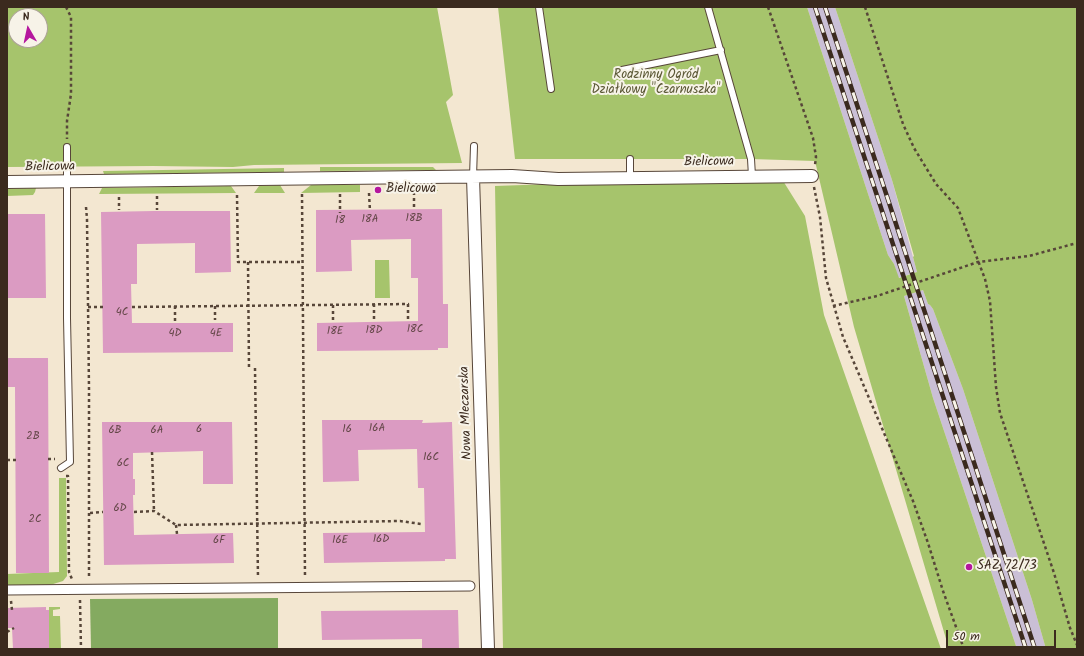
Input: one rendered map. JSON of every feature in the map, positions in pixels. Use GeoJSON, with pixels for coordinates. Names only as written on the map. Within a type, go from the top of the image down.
{"type":"FeatureCollection","features":[{"type":"Feature","properties":{"kind":"street","name":"Bielicowa"},"geometry":{"type":"LineString","coordinates":[[7,182],[512,176],[558,179],[812,176]]}},
{"type":"Feature","properties":{"kind":"street","name":"Nowa Mleczarska"},"geometry":{"type":"LineString","coordinates":[[473,177],[488,649]]}},
{"type":"Feature","properties":{"kind":"street"},"geometry":{"type":"LineString","coordinates":[[7,590],[470,586]]}},
{"type":"Feature","properties":{"kind":"lane"},"geometry":{"type":"LineString","coordinates":[[539,7],[551,88]]}},
{"type":"Feature","properties":{"kind":"lane"},"geometry":{"type":"LineString","coordinates":[[708,7],[751,159],[752,176]]}},
{"type":"Feature","properties":{"kind":"lane"},"geometry":{"type":"LineString","coordinates":[[622,76],[622,70],[721,50]]}},
{"type":"Feature","properties":{"kind":"lane"},"geometry":{"type":"LineString","coordinates":[[61,468],[70,462],[67,325],[67,146]]}},
{"type":"Feature","properties":{"kind":"lane"},"geometry":{"type":"LineString","coordinates":[[473,177],[474,146]]}},
{"type":"Feature","properties":{"kind":"lane"},"geometry":{"type":"LineString","coordinates":[[630,160],[630,178]]}},
{"type":"Feature","properties":{"kind":"path"},"geometry":{"type":"LineString","coordinates":[[66,7],[71,17],[72,68],[71,94],[67,121],[67,146]]}},
{"type":"Feature","properties":{"kind":"path"},"geometry":{"type":"LineString","coordinates":[[768,7],[813,138],[816,157],[812,176],[820,217],[826,278],[833,306],[843,337],[913,501],[964,649]]}},
{"type":"Feature","properties":{"kind":"path"},"geometry":{"type":"LineString","coordinates":[[864,7],[903,124],[914,148],[936,184],[958,208],[985,279],[990,301],[996,387],[1000,412],[1054,573],[1070,628],[1077,645]]}},
{"type":"Feature","properties":{"kind":"path"},"geometry":{"type":"LineString","coordinates":[[414,192],[414,210]]}},
{"type":"Feature","properties":{"kind":"path"},"geometry":{"type":"LineString","coordinates":[[369,193],[370,211]]}},
{"type":"Feature","properties":{"kind":"path"},"geometry":{"type":"LineString","coordinates":[[302,194],[305,588]]}},
{"type":"Feature","properties":{"kind":"path"},"geometry":{"type":"LineString","coordinates":[[340,194],[340,212]]}},
{"type":"Feature","properties":{"kind":"path"},"geometry":{"type":"LineString","coordinates":[[157,196],[157,210]]}},
{"type":"Feature","properties":{"kind":"path"},"geometry":{"type":"LineString","coordinates":[[237,196],[238,262],[302,262]]}},
{"type":"Feature","properties":{"kind":"path"},"geometry":{"type":"LineString","coordinates":[[119,197],[119,210]]}},
{"type":"Feature","properties":{"kind":"path"},"geometry":{"type":"LineString","coordinates":[[86,207],[88,307],[89,590]]}},
{"type":"Feature","properties":{"kind":"path"},"geometry":{"type":"LineString","coordinates":[[833,306],[877,296],[978,262],[1029,256],[1077,243]]}},
{"type":"Feature","properties":{"kind":"path"},"geometry":{"type":"LineString","coordinates":[[248,262],[249,368]]}},
{"type":"Feature","properties":{"kind":"path"},"geometry":{"type":"LineString","coordinates":[[333,304],[333,321]]}},
{"type":"Feature","properties":{"kind":"path"},"geometry":{"type":"LineString","coordinates":[[374,304],[374,320]]}},
{"type":"Feature","properties":{"kind":"path"},"geometry":{"type":"LineString","coordinates":[[132,306],[408,304],[408,320]]}},
{"type":"Feature","properties":{"kind":"path"},"geometry":{"type":"LineString","coordinates":[[175,306],[175,322]]}},
{"type":"Feature","properties":{"kind":"path"},"geometry":{"type":"LineString","coordinates":[[215,306],[215,320]]}},
{"type":"Feature","properties":{"kind":"path"},"geometry":{"type":"LineString","coordinates":[[88,307],[103,307]]}},
{"type":"Feature","properties":{"kind":"path"},"geometry":{"type":"LineString","coordinates":[[255,368],[258,588]]}},
{"type":"Feature","properties":{"kind":"path"},"geometry":{"type":"LineString","coordinates":[[152,452],[154,511]]}},
{"type":"Feature","properties":{"kind":"path"},"geometry":{"type":"LineString","coordinates":[[7,460],[16,460]]}},
{"type":"Feature","properties":{"kind":"path"},"geometry":{"type":"LineString","coordinates":[[134,512],[154,511],[176,524],[400,521],[421,524]]}},
{"type":"Feature","properties":{"kind":"path"},"geometry":{"type":"LineString","coordinates":[[89,513],[103,512]]}},
{"type":"Feature","properties":{"kind":"path"},"geometry":{"type":"LineString","coordinates":[[176,524],[177,534]]}},
{"type":"Feature","properties":{"kind":"path"},"geometry":{"type":"LineString","coordinates":[[80,590],[80,649]]}},
{"type":"Feature","properties":{"kind":"path"},"geometry":{"type":"LineString","coordinates":[[7,632],[14,628]]}},
{"type":"Feature","properties":{"kind":"shaded area"},"geometry":{"type":"Polygon","coordinates":[[[807,7],[835,7],[892,180],[917,272],[898,278],[894,264],[888,255],[807,7]]]}},
{"type":"Feature","properties":{"kind":"shaded area"},"geometry":{"type":"Polygon","coordinates":[[[923,290],[928,304],[933,309],[963,389],[1032,600],[1046,649],[1017,649],[933,398],[904,296],[923,290]]]}},
{"type":"Feature","properties":{"kind":"green space"},"geometry":{"type":"Polygon","coordinates":[[[7,7],[437,7],[453,95],[446,102],[462,163],[254,165],[233,167],[7,167],[7,7]]]}},
{"type":"Feature","properties":{"kind":"green space","name":"Rodzinny Ogród Działkowy \"Czarnuszka\""},"geometry":{"type":"Polygon","coordinates":[[[498,7],[807,7],[888,255],[894,264],[899,278],[917,272],[914,256],[892,180],[835,7],[1077,7],[1077,649],[1046,649],[1032,600],[963,389],[933,309],[928,304],[923,290],[904,296],[933,398],[1017,649],[949,649],[854,327],[815,161],[751,159],[515,159],[498,7]]]}},
{"type":"Feature","properties":{"kind":"green space"},"geometry":{"type":"Polygon","coordinates":[[[320,167],[433,167],[436,170],[320,171],[320,167]]]}},
{"type":"Feature","properties":{"kind":"green space"},"geometry":{"type":"Polygon","coordinates":[[[284,168],[284,172],[104,174],[103,171],[284,168]]]}},
{"type":"Feature","properties":{"kind":"green space"},"geometry":{"type":"Polygon","coordinates":[[[780,176],[805,216],[824,315],[941,649],[503,649],[495,186],[780,176]]]}},
{"type":"Feature","properties":{"kind":"green space"},"geometry":{"type":"Polygon","coordinates":[[[434,184],[438,191],[395,191],[395,185],[434,184]]]}},
{"type":"Feature","properties":{"kind":"green space"},"geometry":{"type":"Polygon","coordinates":[[[280,185],[285,193],[254,193],[259,186],[280,185]]]}},
{"type":"Feature","properties":{"kind":"green space"},"geometry":{"type":"Polygon","coordinates":[[[311,185],[360,185],[360,192],[301,193],[311,185]]]}},
{"type":"Feature","properties":{"kind":"green space"},"geometry":{"type":"Polygon","coordinates":[[[231,186],[236,193],[99,194],[102,188],[231,186]]]}},
{"type":"Feature","properties":{"kind":"green space"},"geometry":{"type":"Polygon","coordinates":[[[36,188],[33,195],[7,196],[7,189],[36,188]]]}},
{"type":"Feature","properties":{"kind":"green space"},"geometry":{"type":"Polygon","coordinates":[[[375,260],[389,260],[390,298],[375,298],[375,260]]]}},
{"type":"Feature","properties":{"kind":"green space"},"geometry":{"type":"Polygon","coordinates":[[[59,478],[66,478],[67,576],[63,581],[50,585],[7,585],[7,574],[59,572],[59,478]]]}},
{"type":"Feature","properties":{"kind":"green space"},"geometry":{"type":"Polygon","coordinates":[[[278,598],[278,649],[91,649],[90,599],[278,598]]]}},
{"type":"Feature","properties":{"kind":"green space"},"geometry":{"type":"Polygon","coordinates":[[[49,607],[60,607],[60,609],[53,610],[53,616],[60,616],[61,649],[49,649],[49,607]]]}},
{"type":"Feature","properties":{"kind":"building"},"geometry":{"type":"Polygon","coordinates":[[[442,209],[443,304],[448,304],[448,348],[438,348],[438,350],[317,351],[317,323],[418,321],[418,278],[411,278],[411,239],[351,240],[352,271],[316,272],[316,210],[442,209]]]}},
{"type":"Feature","properties":{"kind":"building"},"geometry":{"type":"Polygon","coordinates":[[[230,211],[231,272],[195,273],[195,243],[137,244],[137,284],[131,284],[132,323],[233,323],[233,352],[103,353],[101,212],[230,211]]]}},
{"type":"Feature","properties":{"kind":"building"},"geometry":{"type":"Polygon","coordinates":[[[7,214],[45,214],[46,298],[7,298],[7,214]]]}},
{"type":"Feature","properties":{"kind":"building"},"geometry":{"type":"Polygon","coordinates":[[[7,358],[48,358],[49,573],[16,573],[15,387],[7,387],[7,358]]]}},
{"type":"Feature","properties":{"kind":"building"},"geometry":{"type":"Polygon","coordinates":[[[322,420],[423,420],[422,423],[452,422],[456,559],[445,559],[445,561],[324,563],[323,533],[425,532],[424,488],[418,488],[417,449],[358,450],[359,481],[323,482],[322,420]]]}},
{"type":"Feature","properties":{"kind":"building"},"geometry":{"type":"Polygon","coordinates":[[[102,422],[232,422],[233,484],[203,484],[203,451],[133,453],[133,479],[135,479],[135,495],[133,495],[134,535],[233,533],[234,563],[104,565],[102,422]]]}},
{"type":"Feature","properties":{"kind":"building"},"geometry":{"type":"Polygon","coordinates":[[[46,607],[46,610],[49,610],[49,649],[13,649],[12,628],[7,628],[7,608],[46,607]]]}},
{"type":"Feature","properties":{"kind":"building"},"geometry":{"type":"Polygon","coordinates":[[[458,610],[459,649],[422,649],[422,639],[322,640],[321,611],[458,610]]]}},
{"type":"Feature","properties":{"kind":"railway"},"geometry":{"type":"LineString","coordinates":[[815,7],[1026,649]]}},
{"type":"Feature","properties":{"kind":"railway"},"geometry":{"type":"LineString","coordinates":[[825,7],[1035,649]]}},
{"type":"Feature","properties":{"kind":"place","name":"Bielicowa"},"geometry":{"type":"Point","coordinates":[378,190]}},
{"type":"Feature","properties":{"kind":"place","name":"SAZ 72/73"},"geometry":{"type":"Point","coordinates":[969,567]}}]}
